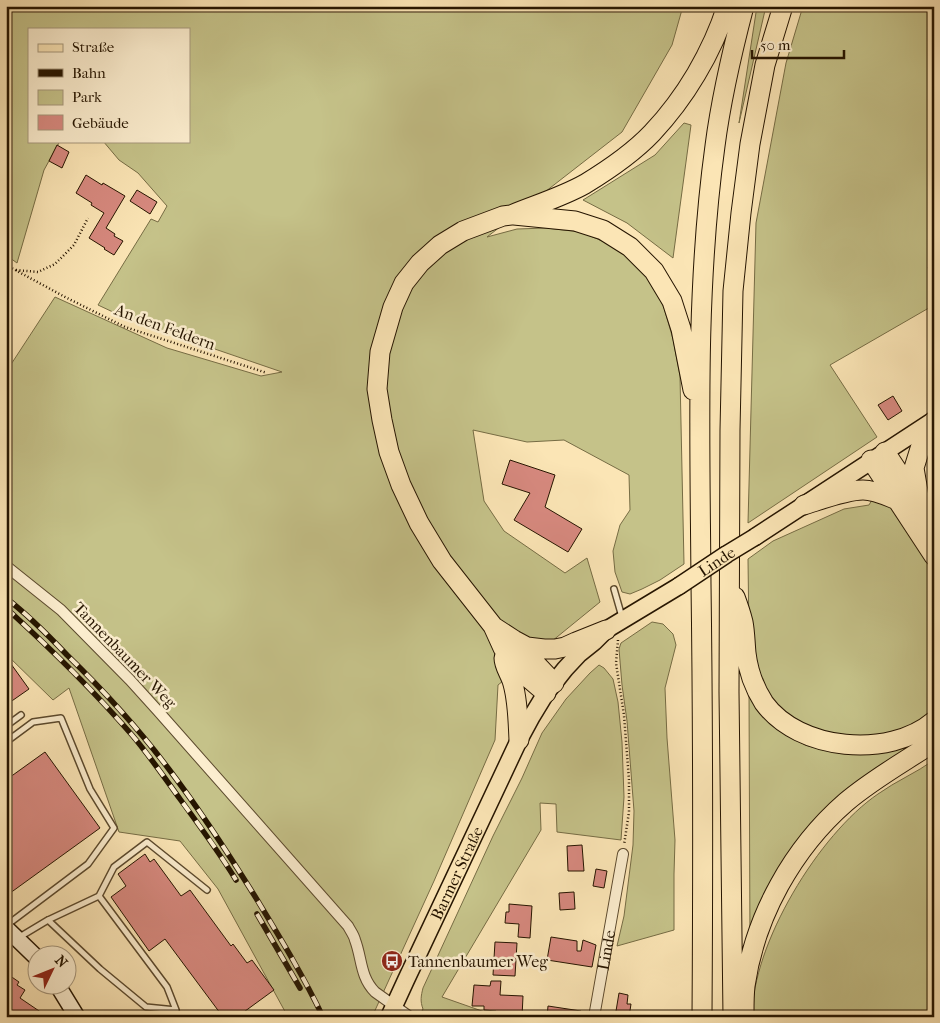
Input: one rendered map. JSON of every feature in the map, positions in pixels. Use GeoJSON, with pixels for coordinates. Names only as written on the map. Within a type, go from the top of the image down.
{"type":"FeatureCollection","features":[{"type":"Feature","properties":{"kind":"highway"},"geometry":{"type":"LineString","coordinates":[[511,215],[584,184],[626,156],[650,135],[668,114],[700,68],[714,40],[727,6]]}},
{"type":"Feature","properties":{"kind":"highway"},"geometry":{"type":"LineString","coordinates":[[702,1017],[701,294],[706,219],[715,144],[731,56],[744,6]]}},
{"type":"Feature","properties":{"kind":"highway"},"geometry":{"type":"LineString","coordinates":[[733,1017],[729,726],[730,440],[733,291],[750,144],[765,65],[783,6]]}},
{"type":"Feature","properties":{"kind":"highway"},"geometry":{"type":"LineString","coordinates":[[550,688],[508,644],[442,561],[419,523],[401,485],[389,452],[377,389],[380,352],[392,307],[404,283],[420,263],[440,245],[463,231],[503,216],[542,217],[575,221],[603,230],[630,247],[654,271],[672,301],[681,329],[700,420]]}},
{"type":"Feature","properties":{"kind":"highway"},"geometry":{"type":"LineString","coordinates":[[920,504],[914,468],[923,439],[934,420]]}},
{"type":"Feature","properties":{"kind":"highway"},"geometry":{"type":"LineString","coordinates":[[878,456],[898,500],[934,556]]}},
{"type":"Feature","properties":{"kind":"highway"},"geometry":{"type":"LineString","coordinates":[[878,456],[920,504],[934,526]]}},
{"type":"Feature","properties":{"kind":"highway"},"geometry":{"type":"LineString","coordinates":[[804,505],[863,490],[881,493],[898,500]]}},
{"type":"Feature","properties":{"kind":"highway"},"geometry":{"type":"LineString","coordinates":[[730,579],[743,622],[746,656],[753,681],[764,702],[777,717],[794,729],[812,738],[851,746],[882,743],[903,738],[918,732],[934,721]]}},
{"type":"Feature","properties":{"kind":"highway"},"geometry":{"type":"LineString","coordinates":[[508,644],[536,649],[555,649],[576,642],[612,635]]}},
{"type":"Feature","properties":{"kind":"highway"},"geometry":{"type":"LineString","coordinates":[[508,644],[504,662],[513,682],[522,734]]}},
{"type":"Feature","properties":{"kind":"highway"},"geometry":{"type":"LineString","coordinates":[[744,1017],[745,986],[753,950],[761,926],[787,872],[804,846],[824,823],[861,790],[934,742]]}},
{"type":"Feature","properties":{"kind":"main road","name":"Linde"},"geometry":{"type":"LineString","coordinates":[[522,734],[550,688],[580,654],[612,635],[622,619],[679,586],[934,420]]}},
{"type":"Feature","properties":{"kind":"main road","name":"Barmer Straße"},"geometry":{"type":"LineString","coordinates":[[392,1011],[522,734]]}},
{"type":"Feature","properties":{"kind":"street","name":"Tannenbaumer Weg"},"geometry":{"type":"LineString","coordinates":[[6,566],[61,610],[130,680],[317,890],[348,926],[355,939],[367,983],[392,1011]]}},
{"type":"Feature","properties":{"kind":"street","name":"Linde"},"geometry":{"type":"LineString","coordinates":[[594,1017],[623,854]]}},
{"type":"Feature","properties":{"kind":"street"},"geometry":{"type":"LineString","coordinates":[[10,930],[28,949]]}},
{"type":"Feature","properties":{"kind":"street"},"geometry":{"type":"LineString","coordinates":[[64,996],[77,1017]]}},
{"type":"Feature","properties":{"kind":"street"},"geometry":{"type":"LineString","coordinates":[[392,1011],[410,1017]]}},
{"type":"Feature","properties":{"kind":"lane"},"geometry":{"type":"LineString","coordinates":[[614,589],[622,619]]}},
{"type":"Feature","properties":{"kind":"lane"},"geometry":{"type":"LineString","coordinates":[[6,726],[21,715]]}},
{"type":"Feature","properties":{"kind":"lane"},"geometry":{"type":"LineString","coordinates":[[6,742],[33,722],[61,718],[90,789],[114,828],[88,864],[10,930]]}},
{"type":"Feature","properties":{"kind":"lane"},"geometry":{"type":"LineString","coordinates":[[10,930],[48,920],[100,896],[114,868],[146,842],[207,890]]}},
{"type":"Feature","properties":{"kind":"lane"},"geometry":{"type":"LineString","coordinates":[[48,920],[100,969],[146,1007],[176,1010],[167,987],[100,896]]}},
{"type":"Feature","properties":{"kind":"path"},"geometry":{"type":"LineString","coordinates":[[6,12],[21,9],[22,6]]}},
{"type":"Feature","properties":{"kind":"path"},"geometry":{"type":"LineString","coordinates":[[15,270],[38,272],[55,264],[74,245],[88,218]]}},
{"type":"Feature","properties":{"kind":"path","name":"An den Feldern"},"geometry":{"type":"LineString","coordinates":[[6,265],[125,327],[267,374]]}},
{"type":"Feature","properties":{"kind":"path"},"geometry":{"type":"LineString","coordinates":[[612,635],[624,715],[629,780],[629,812],[623,854]]}},
{"type":"Feature","properties":{"kind":"green space"},"geometry":{"type":"Polygon","coordinates":[[[6,6],[683,6],[672,45],[622,132],[487,237],[517,229],[546,228],[581,232],[607,243],[634,261],[652,281],[664,308],[673,339],[680,376],[684,564],[642,589],[630,594],[622,592],[615,572],[613,551],[620,525],[630,510],[629,475],[564,440],[527,442],[473,430],[484,501],[504,531],[565,573],[587,558],[600,602],[498,685],[495,740],[372,1017],[288,1017],[218,889],[180,841],[119,832],[69,688],[53,700],[6,654],[6,372],[55,297],[167,348],[261,376],[282,372],[130,320],[98,305],[151,219],[158,222],[167,206],[138,173],[119,160],[104,142],[190,142],[190,28],[28,28],[28,142],[59,142],[44,170],[17,263],[6,255],[6,6]]]}},
{"type":"Feature","properties":{"kind":"green space"},"geometry":{"type":"Polygon","coordinates":[[[757,6],[766,6],[739,123],[757,6]]]}},
{"type":"Feature","properties":{"kind":"green space"},"geometry":{"type":"Polygon","coordinates":[[[803,6],[934,6],[934,253],[928,268],[934,276],[934,305],[830,365],[877,437],[748,523],[756,223],[786,63],[803,6]]]}},
{"type":"Feature","properties":{"kind":"green space"},"geometry":{"type":"Polygon","coordinates":[[[684,123],[691,125],[673,258],[627,223],[583,200],[655,155],[684,123]]]}},
{"type":"Feature","properties":{"kind":"green space"},"geometry":{"type":"Polygon","coordinates":[[[873,498],[893,508],[900,515],[934,569],[934,712],[916,726],[880,738],[833,737],[790,719],[765,694],[749,638],[748,559],[773,541],[844,509],[869,505],[873,498]]]}},
{"type":"Feature","properties":{"kind":"green space"},"geometry":{"type":"Polygon","coordinates":[[[652,622],[663,624],[673,634],[676,645],[665,688],[675,840],[674,930],[617,946],[624,916],[633,845],[634,811],[619,649],[621,643],[652,622]]]}},
{"type":"Feature","properties":{"kind":"green space"},"geometry":{"type":"Polygon","coordinates":[[[599,665],[613,679],[618,702],[624,797],[621,840],[557,832],[556,804],[540,803],[541,830],[442,997],[499,1017],[419,1017],[423,1009],[421,998],[423,988],[542,733],[566,699],[599,665]]]}},
{"type":"Feature","properties":{"kind":"green space"},"geometry":{"type":"Polygon","coordinates":[[[749,690],[782,731],[805,745],[824,750],[934,727],[934,734],[838,803],[750,947],[749,690]]]}},
{"type":"Feature","properties":{"kind":"green space"},"geometry":{"type":"Polygon","coordinates":[[[934,760],[934,1017],[752,1017],[755,988],[763,957],[776,925],[812,863],[833,835],[856,812],[885,789],[934,760]]]}},
{"type":"Feature","properties":{"kind":"building"},"geometry":{"type":"Polygon","coordinates":[[[57,145],[69,152],[62,168],[49,161],[57,145]]]}},
{"type":"Feature","properties":{"kind":"building"},"geometry":{"type":"Polygon","coordinates":[[[86,175],[125,196],[106,228],[123,241],[114,255],[89,238],[104,213],[76,193],[86,175]]]}},
{"type":"Feature","properties":{"kind":"building"},"geometry":{"type":"Polygon","coordinates":[[[137,190],[157,202],[150,214],[130,201],[137,190]]]}},
{"type":"Feature","properties":{"kind":"building"},"geometry":{"type":"Polygon","coordinates":[[[893,396],[902,411],[888,420],[878,405],[893,396]]]}},
{"type":"Feature","properties":{"kind":"building"},"geometry":{"type":"Polygon","coordinates":[[[510,460],[555,475],[545,507],[582,529],[568,552],[514,520],[530,493],[502,484],[510,460]]]}},
{"type":"Feature","properties":{"kind":"building"},"geometry":{"type":"Polygon","coordinates":[[[6,657],[29,689],[6,705],[6,657]]]}},
{"type":"Feature","properties":{"kind":"building"},"geometry":{"type":"Polygon","coordinates":[[[45,752],[100,828],[6,896],[6,780],[45,752]]]}},
{"type":"Feature","properties":{"kind":"building"},"geometry":{"type":"Polygon","coordinates":[[[582,845],[584,871],[568,871],[567,846],[582,845]]]}},
{"type":"Feature","properties":{"kind":"building"},"geometry":{"type":"Polygon","coordinates":[[[145,854],[150,862],[154,859],[181,896],[190,890],[231,946],[233,944],[247,963],[252,960],[274,990],[237,1017],[223,1017],[165,939],[149,951],[111,897],[126,886],[118,874],[145,854]]]}},
{"type":"Feature","properties":{"kind":"building"},"geometry":{"type":"Polygon","coordinates":[[[596,869],[607,871],[604,888],[593,886],[596,869]]]}},
{"type":"Feature","properties":{"kind":"building"},"geometry":{"type":"Polygon","coordinates":[[[574,892],[575,909],[560,910],[559,893],[574,892]]]}},
{"type":"Feature","properties":{"kind":"building"},"geometry":{"type":"Polygon","coordinates":[[[509,904],[532,906],[530,938],[518,937],[519,924],[505,923],[506,912],[509,912],[509,904]]]}},
{"type":"Feature","properties":{"kind":"building"},"geometry":{"type":"Polygon","coordinates":[[[551,937],[577,941],[577,951],[581,951],[583,940],[596,945],[592,967],[547,960],[551,937]]]}},
{"type":"Feature","properties":{"kind":"building"},"geometry":{"type":"Polygon","coordinates":[[[495,942],[517,943],[515,976],[493,975],[495,942]]]}},
{"type":"Feature","properties":{"kind":"building"},"geometry":{"type":"Polygon","coordinates":[[[6,973],[19,982],[17,985],[25,990],[20,998],[48,1017],[6,1017],[6,973]]]}},
{"type":"Feature","properties":{"kind":"building"},"geometry":{"type":"Polygon","coordinates":[[[491,981],[501,981],[500,995],[523,996],[522,1017],[508,1017],[508,1015],[496,1014],[496,1011],[484,1010],[484,1006],[472,1006],[474,985],[490,986],[491,981]]]}},
{"type":"Feature","properties":{"kind":"building"},"geometry":{"type":"Polygon","coordinates":[[[619,993],[628,995],[627,1004],[631,1004],[629,1017],[615,1017],[619,993]]]}},
{"type":"Feature","properties":{"kind":"building"},"geometry":{"type":"Polygon","coordinates":[[[548,1006],[581,1011],[581,1017],[547,1017],[548,1006]]]}},
{"type":"Feature","properties":{"kind":"railway"},"geometry":{"type":"LineString","coordinates":[[6,598],[38,625],[94,682],[157,753],[213,832],[256,898],[299,971],[323,1017]]}},
{"type":"Feature","properties":{"kind":"railway"},"geometry":{"type":"LineString","coordinates":[[6,608],[71,670],[132,735],[202,829],[236,880]]}},
{"type":"Feature","properties":{"kind":"railway"},"geometry":{"type":"LineString","coordinates":[[257,914],[300,988]]}},
{"type":"Feature","properties":{"kind":"place","name":"Tannenbaumer Weg"},"geometry":{"type":"Point","coordinates":[392,961]}}]}
